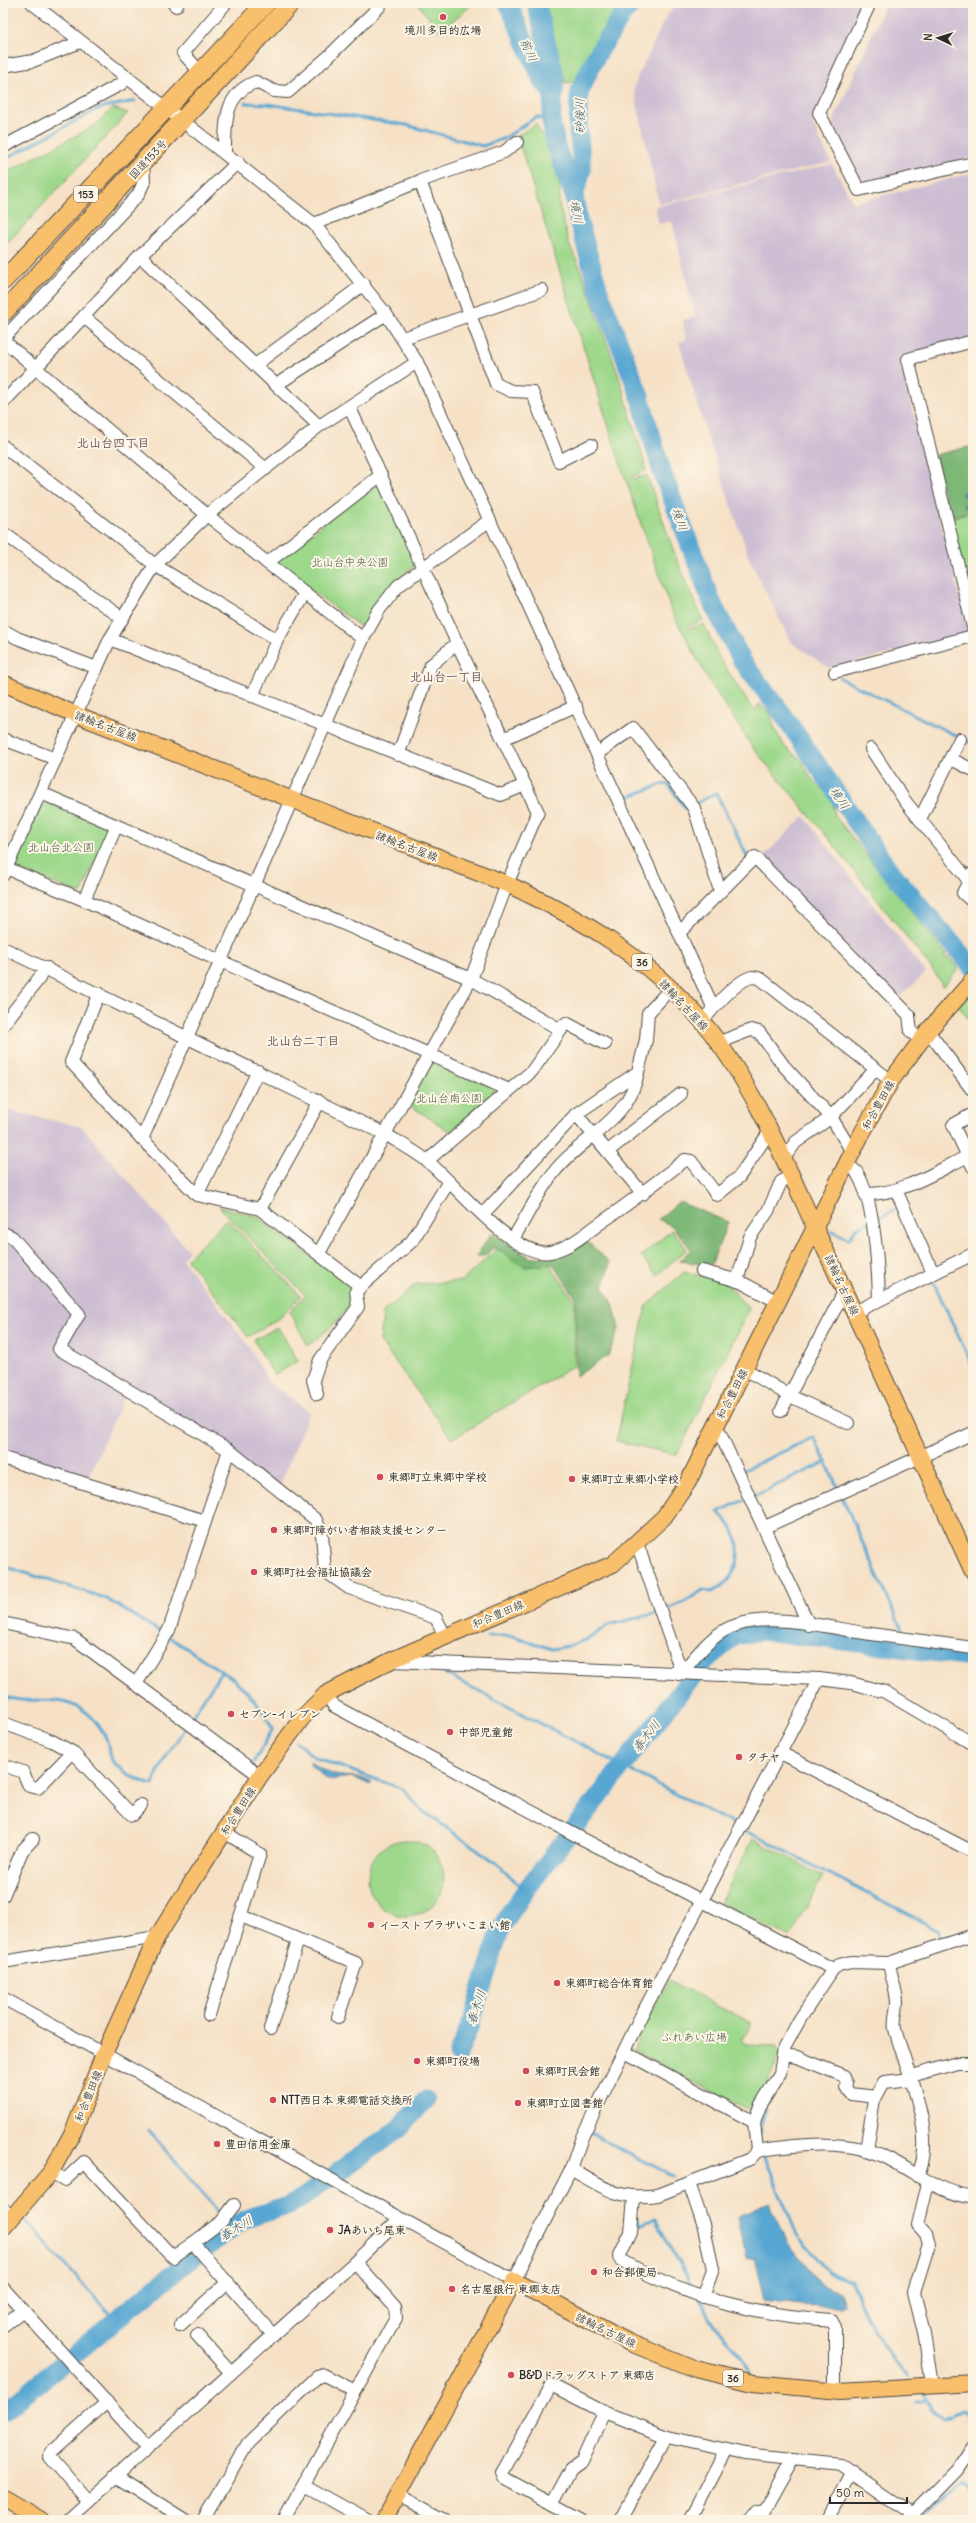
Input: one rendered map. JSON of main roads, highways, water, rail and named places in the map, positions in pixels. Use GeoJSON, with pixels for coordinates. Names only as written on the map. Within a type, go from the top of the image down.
{"type":"FeatureCollection","features":[{"type":"Feature","properties":{"kind":"highway","name":"国道153号"},"geometry":{"type":"LineString","coordinates":[[3,280],[168,108],[266,3]]}},
{"type":"Feature","properties":{"kind":"highway","name":"国道153号"},"geometry":{"type":"LineString","coordinates":[[3,313],[184,120],[291,3]]}},
{"type":"Feature","properties":{"kind":"main road","name":"諸輪名古屋線"},"geometry":{"type":"LineString","coordinates":[[3,683],[77,715],[507,884],[559,908],[606,935],[671,988],[702,1022],[740,1074],[770,1131],[845,1290],[973,1572]]}},
{"type":"Feature","properties":{"kind":"main road","name":"和合豊田線"},"geometry":{"type":"LineString","coordinates":[[6,2218],[51,2172],[74,2130],[104,2054],[156,1937],[260,1776],[302,1718],[326,1694],[392,1660],[445,1636],[593,1574],[612,1564],[664,1517],[678,1498],[891,1081],[924,1035],[973,980]]}},
{"type":"Feature","properties":{"kind":"main road","name":"諸輪名古屋線"},"geometry":{"type":"LineString","coordinates":[[384,2520],[514,2281],[607,2332],[692,2368],[753,2383],[835,2390],[973,2382]]}},
{"type":"Feature","properties":{"kind":"main road"},"geometry":{"type":"LineString","coordinates":[[3,2498],[41,2520]]}},
{"type":"Feature","properties":{"kind":"main road"},"geometry":{"type":"LineString","coordinates":[[3,2509],[22,2520]]}},
{"type":"Feature","properties":{"kind":"water"},"geometry":{"type":"Polygon","coordinates":[[[973,490],[973,505],[965,507],[964,505],[969,502],[967,496],[962,496],[962,493],[973,490]]]}},
{"type":"Feature","properties":{"kind":"water"},"geometry":{"type":"Polygon","coordinates":[[[310,1762],[322,1770],[335,1775],[363,1778],[371,1783],[370,1785],[353,1777],[328,1780],[311,1766],[310,1762]]]}},
{"type":"Feature","properties":{"kind":"water"},"geometry":{"type":"Polygon","coordinates":[[[769,2202],[787,2243],[822,2285],[841,2293],[845,2305],[840,2307],[800,2305],[764,2300],[754,2258],[746,2259],[738,2217],[769,2202]]]}},
{"type":"Feature","properties":{"kind":"waterway","name":"前川"},"geometry":{"type":"LineString","coordinates":[[508,3],[542,80],[554,94]]}},
{"type":"Feature","properties":{"kind":"waterway","name":"境川"},"geometry":{"type":"LineString","coordinates":[[536,3],[555,76],[551,121],[556,146],[574,196],[578,219],[599,291],[639,394],[662,472],[713,605],[744,664],[782,713],[887,867],[973,968]]}},
{"type":"Feature","properties":{"kind":"waterway","name":"砂後川"},"geometry":{"type":"LineString","coordinates":[[574,196],[582,169],[578,127],[579,93],[595,58],[624,12],[633,3]]}},
{"type":"Feature","properties":{"kind":"waterway"},"geometry":{"type":"LineString","coordinates":[[3,160],[100,108],[135,101]]}},
{"type":"Feature","properties":{"kind":"waterway"},"geometry":{"type":"LineString","coordinates":[[245,103],[268,104],[406,125],[483,146],[505,138],[536,117],[551,121]]}},
{"type":"Feature","properties":{"kind":"waterway"},"geometry":{"type":"LineString","coordinates":[[840,678],[973,744]]}},
{"type":"Feature","properties":{"kind":"waterway"},"geometry":{"type":"LineString","coordinates":[[625,798],[663,784],[669,785],[686,809],[689,807]]}},
{"type":"Feature","properties":{"kind":"waterway"},"geometry":{"type":"LineString","coordinates":[[695,804],[716,793],[749,860]]}},
{"type":"Feature","properties":{"kind":"waterway"},"geometry":{"type":"LineString","coordinates":[[875,1219],[900,1208]]}},
{"type":"Feature","properties":{"kind":"waterway"},"geometry":{"type":"LineString","coordinates":[[831,1230],[849,1239],[856,1228],[870,1221]]}},
{"type":"Feature","properties":{"kind":"waterway"},"geometry":{"type":"LineString","coordinates":[[932,1279],[973,1367]]}},
{"type":"Feature","properties":{"kind":"waterway"},"geometry":{"type":"LineString","coordinates":[[742,1471],[814,1437],[839,1490]]}},
{"type":"Feature","properties":{"kind":"waterway"},"geometry":{"type":"LineString","coordinates":[[752,1497],[826,1462]]}},
{"type":"Feature","properties":{"kind":"waterway"},"geometry":{"type":"LineString","coordinates":[[841,1495],[905,1636]]}},
{"type":"Feature","properties":{"kind":"waterway"},"geometry":{"type":"LineString","coordinates":[[663,1611],[686,1601],[703,1590],[712,1592],[723,1584],[731,1575],[736,1565],[738,1555],[737,1544],[734,1533],[718,1512],[746,1499]]}},
{"type":"Feature","properties":{"kind":"waterway"},"geometry":{"type":"LineString","coordinates":[[3,1566],[105,1598],[164,1634]]}},
{"type":"Feature","properties":{"kind":"waterway"},"geometry":{"type":"LineString","coordinates":[[487,1636],[513,1636],[552,1649],[569,1646],[590,1638],[608,1625],[658,1613]]}},
{"type":"Feature","properties":{"kind":"waterway","name":"春木川"},"geometry":{"type":"LineString","coordinates":[[458,2054],[470,2025],[501,1927],[525,1891],[688,1682],[705,1661],[735,1636],[763,1631],[973,1657]]}},
{"type":"Feature","properties":{"kind":"waterway"},"geometry":{"type":"LineString","coordinates":[[169,1637],[235,1680],[255,1701],[273,1728],[254,1762]]}},
{"type":"Feature","properties":{"kind":"waterway","name":"春木川"},"geometry":{"type":"LineString","coordinates":[[908,1643],[911,1650]]}},
{"type":"Feature","properties":{"kind":"waterway"},"geometry":{"type":"LineString","coordinates":[[189,1721],[222,1671]]}},
{"type":"Feature","properties":{"kind":"waterway"},"geometry":{"type":"LineString","coordinates":[[444,1671],[446,1674],[739,1827]]}},
{"type":"Feature","properties":{"kind":"waterway"},"geometry":{"type":"LineString","coordinates":[[3,1696],[24,1700],[64,1702],[86,1712],[103,1732],[107,1741],[109,1756],[117,1766],[142,1781],[153,1785],[159,1769],[186,1726]]}},
{"type":"Feature","properties":{"kind":"waterway"},"geometry":{"type":"LineString","coordinates":[[296,1742],[316,1758],[403,1789],[420,1809],[498,1864],[525,1891]]}},
{"type":"Feature","properties":{"kind":"waterway"},"geometry":{"type":"LineString","coordinates":[[744,1830],[939,1930],[939,1942]]}},
{"type":"Feature","properties":{"kind":"waterway"},"geometry":{"type":"LineString","coordinates":[[784,2076],[790,2067],[791,2060]]}},
{"type":"Feature","properties":{"kind":"waterway","name":"春木川"},"geometry":{"type":"LineString","coordinates":[[204,2249],[245,2219],[287,2206],[304,2197],[399,2128],[426,2100]]}},
{"type":"Feature","properties":{"kind":"waterway"},"geometry":{"type":"LineString","coordinates":[[760,2133],[765,2109]]}},
{"type":"Feature","properties":{"kind":"waterway"},"geometry":{"type":"LineString","coordinates":[[149,2131],[222,2216]]}},
{"type":"Feature","properties":{"kind":"waterway"},"geometry":{"type":"LineString","coordinates":[[589,2132],[673,2176]]}},
{"type":"Feature","properties":{"kind":"waterway"},"geometry":{"type":"LineString","coordinates":[[764,2155],[797,2235],[830,2273],[851,2281],[861,2306],[882,2345],[908,2377]]}},
{"type":"Feature","properties":{"kind":"waterway"},"geometry":{"type":"LineString","coordinates":[[637,2219],[638,2225],[655,2219],[694,2289]]}},
{"type":"Feature","properties":{"kind":"waterway"},"geometry":{"type":"LineString","coordinates":[[26,2221],[115,2320]]}},
{"type":"Feature","properties":{"kind":"waterway"},"geometry":{"type":"LineString","coordinates":[[225,2223],[229,2231]]}},
{"type":"Feature","properties":{"kind":"waterway","name":"春木川"},"geometry":{"type":"LineString","coordinates":[[72,2356],[196,2255]]}},
{"type":"Feature","properties":{"kind":"waterway"},"geometry":{"type":"LineString","coordinates":[[700,2299],[715,2326],[740,2354],[750,2374]]}},
{"type":"Feature","properties":{"kind":"waterway","name":"春木川"},"geometry":{"type":"LineString","coordinates":[[3,2412],[65,2362]]}},
{"type":"Feature","properties":{"kind":"waterway"},"geometry":{"type":"LineString","coordinates":[[923,2394],[930,2408],[944,2418],[963,2410],[972,2416]]}},
{"type":"Feature","properties":{"kind":"waterway"},"geometry":{"type":"LineString","coordinates":[[916,2401],[926,2401]]}},
{"type":"Feature","properties":{"kind":"waterway"},"geometry":{"type":"LineString","coordinates":[[921,2520],[963,2481],[973,2492]]}},
{"type":"Feature","properties":{"kind":"place","name":"境川多目的広場"},"geometry":{"type":"Point","coordinates":[443,17]}},
{"type":"Feature","properties":{"kind":"place","name":"東郷町立東郷中学校"},"geometry":{"type":"Point","coordinates":[380,1477]}},
{"type":"Feature","properties":{"kind":"place","name":"東郷町立東郷小学校"},"geometry":{"type":"Point","coordinates":[572,1479]}},
{"type":"Feature","properties":{"kind":"place","name":"東郷町障がい者相談支援センター"},"geometry":{"type":"Point","coordinates":[274,1530]}},
{"type":"Feature","properties":{"kind":"place","name":"東郷町社会福祉協議会"},"geometry":{"type":"Point","coordinates":[254,1572]}},
{"type":"Feature","properties":{"kind":"place","name":"セブン-イレブン"},"geometry":{"type":"Point","coordinates":[231,1714]}},
{"type":"Feature","properties":{"kind":"place","name":"中部児童館"},"geometry":{"type":"Point","coordinates":[450,1732]}},
{"type":"Feature","properties":{"kind":"place","name":"タチヤ"},"geometry":{"type":"Point","coordinates":[739,1757]}},
{"type":"Feature","properties":{"kind":"place","name":"イーストプラザいこまい館"},"geometry":{"type":"Point","coordinates":[371,1925]}},
{"type":"Feature","properties":{"kind":"place","name":"東郷町総合体育館"},"geometry":{"type":"Point","coordinates":[557,1983]}},
{"type":"Feature","properties":{"kind":"place","name":"東郷町役場"},"geometry":{"type":"Point","coordinates":[417,2061]}},
{"type":"Feature","properties":{"kind":"place","name":"東郷町民会館"},"geometry":{"type":"Point","coordinates":[526,2071]}},
{"type":"Feature","properties":{"kind":"place","name":"NTT西日本 東郷電話交換所"},"geometry":{"type":"Point","coordinates":[273,2100]}},
{"type":"Feature","properties":{"kind":"place","name":"東郷町立図書館"},"geometry":{"type":"Point","coordinates":[518,2103]}},
{"type":"Feature","properties":{"kind":"place","name":"豊田信用金庫"},"geometry":{"type":"Point","coordinates":[217,2144]}},
{"type":"Feature","properties":{"kind":"place","name":"JAあいち尾東"},"geometry":{"type":"Point","coordinates":[330,2230]}},
{"type":"Feature","properties":{"kind":"place","name":"和合郵便局"},"geometry":{"type":"Point","coordinates":[594,2272]}},
{"type":"Feature","properties":{"kind":"place","name":"名古屋銀行 東郷支店"},"geometry":{"type":"Point","coordinates":[452,2289]}},
{"type":"Feature","properties":{"kind":"place","name":"B&Dドラッグストア 東郷店"},"geometry":{"type":"Point","coordinates":[511,2375]}},
{"type":"Feature","properties":{"kind":"district","name":"北山台四丁目"},"geometry":{"type":"Point","coordinates":[113,442]}},
{"type":"Feature","properties":{"kind":"district","name":"北山台一丁目"},"geometry":{"type":"Point","coordinates":[446,676]}},
{"type":"Feature","properties":{"kind":"district","name":"北山台二丁目"},"geometry":{"type":"Point","coordinates":[303,1040]}},
{"type":"Feature","properties":{"kind":"park label","name":"北山台中央公園"},"geometry":{"type":"Point","coordinates":[350,562]}},
{"type":"Feature","properties":{"kind":"park label","name":"北山台北公園"},"geometry":{"type":"Point","coordinates":[61,847]}},
{"type":"Feature","properties":{"kind":"park label","name":"北山台南公園"},"geometry":{"type":"Point","coordinates":[449,1098]}},
{"type":"Feature","properties":{"kind":"park label","name":"ふれあい広場"},"geometry":{"type":"Point","coordinates":[694,2037]}}]}
